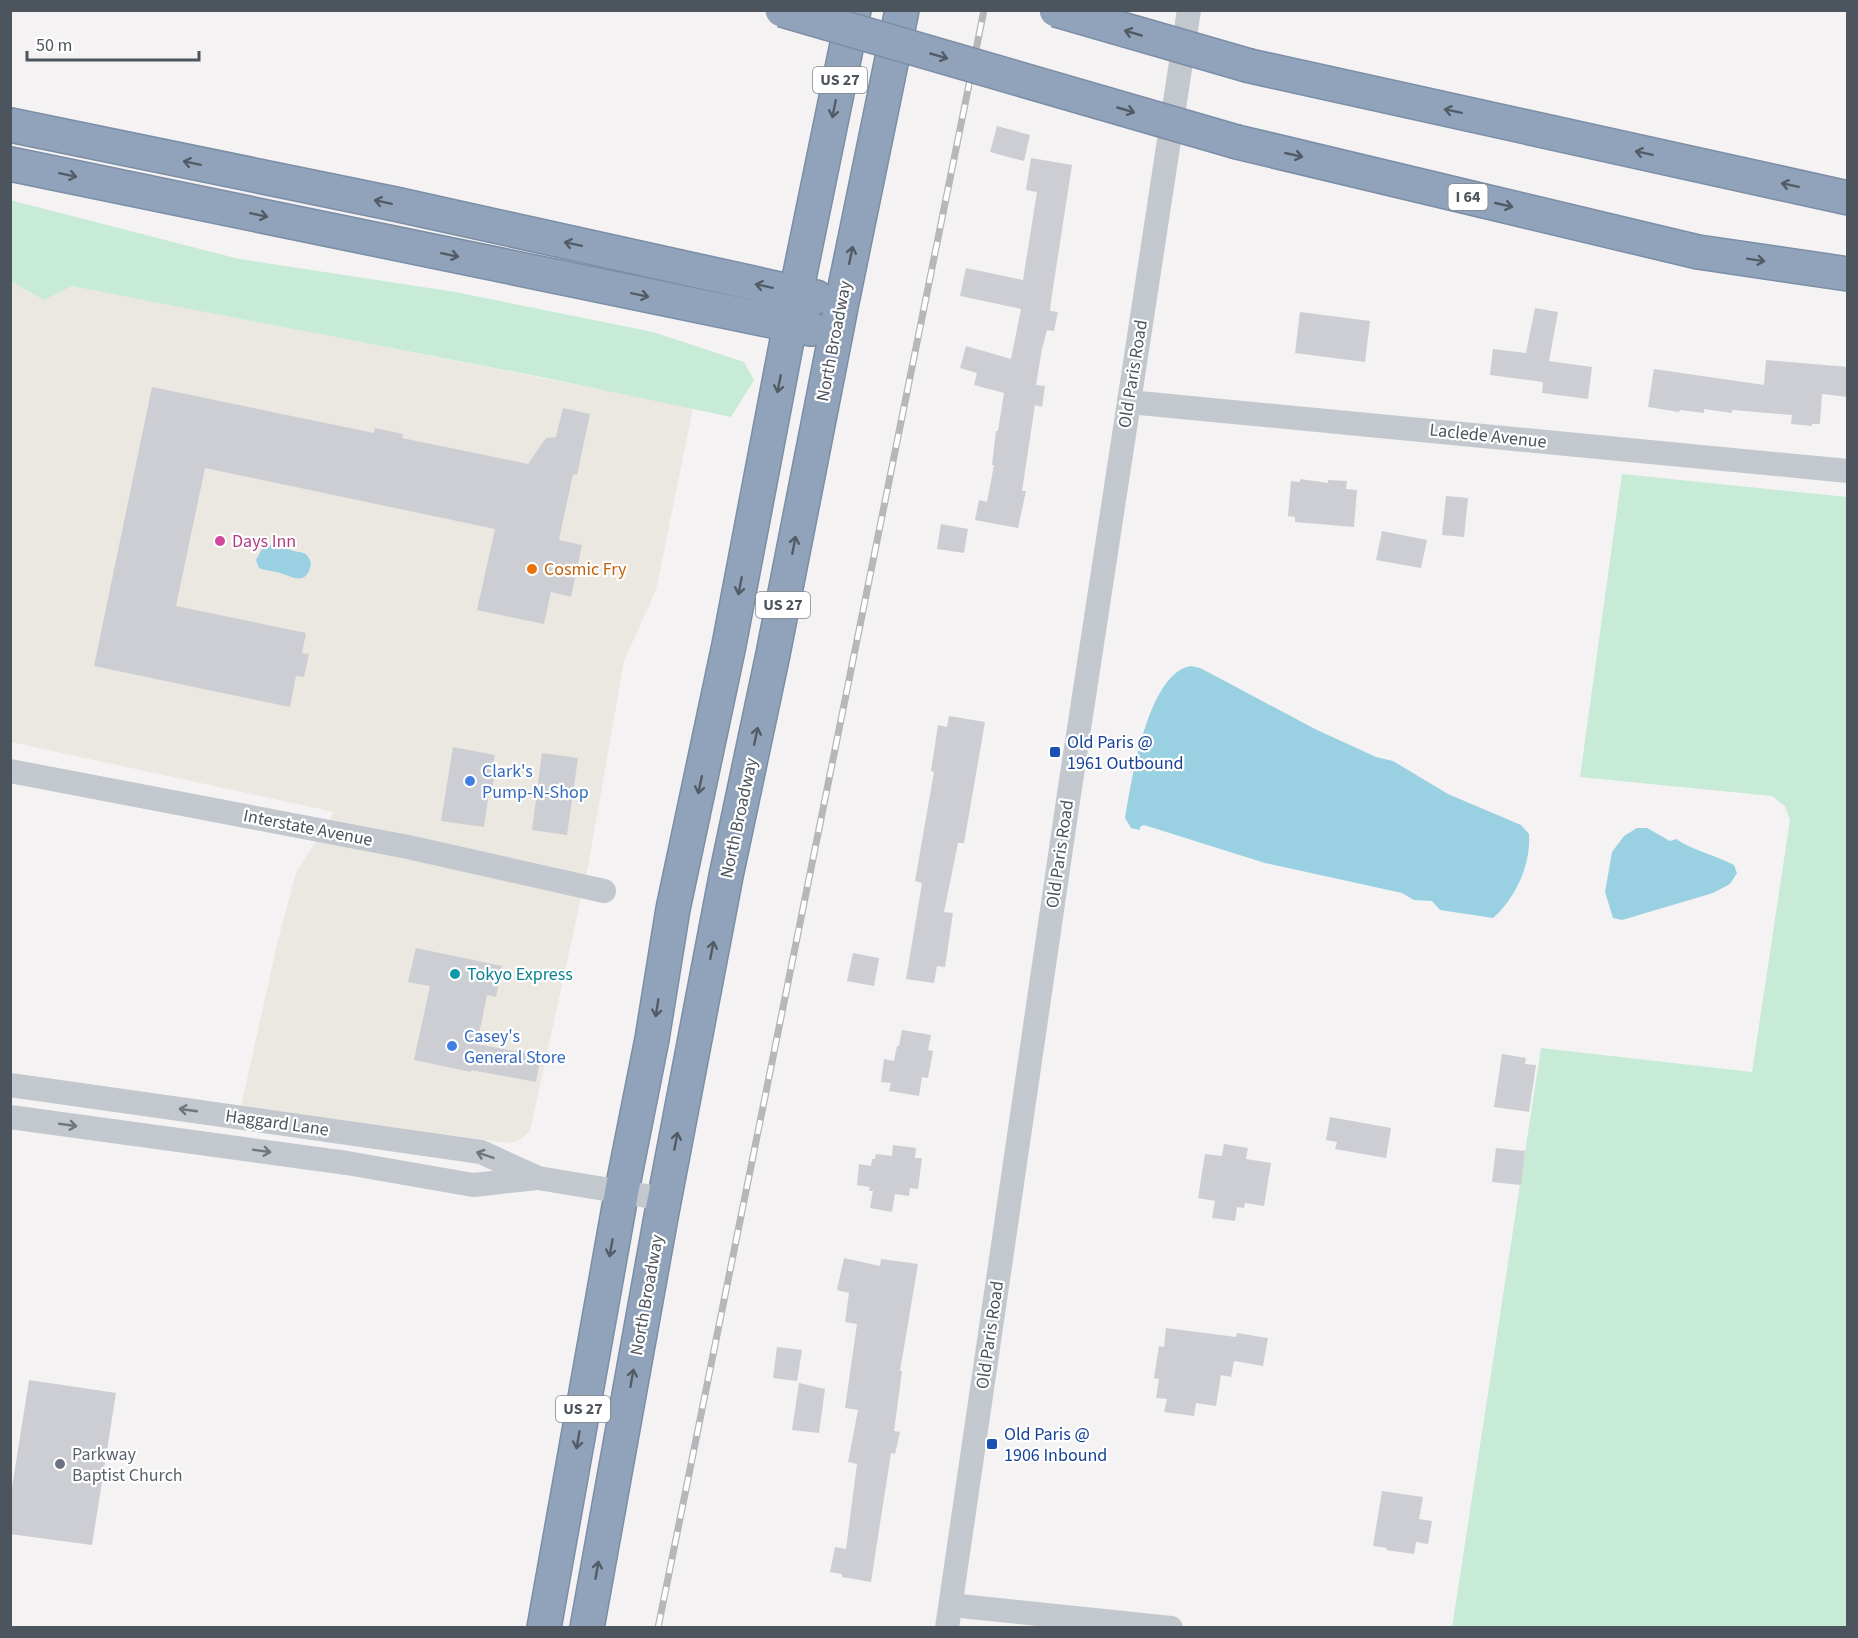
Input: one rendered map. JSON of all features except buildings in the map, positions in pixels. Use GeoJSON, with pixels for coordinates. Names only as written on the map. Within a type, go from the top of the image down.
{"type":"FeatureCollection","features":[{"type":"Feature","properties":{"kind":"highway","name":"I 64"},"geometry":{"type":"LineString","coordinates":[[782,10],[1237,142],[1698,252],[1848,274]]}},
{"type":"Feature","properties":{"kind":"highway","name":"US 27"},"geometry":{"type":"LineString","coordinates":[[544,1628],[622,1190],[652,1039],[673,909],[729,645],[796,293],[854,10]]}},
{"type":"Feature","properties":{"kind":"highway","name":"North Broadway"},"geometry":{"type":"LineString","coordinates":[[587,1628],[726,876],[773,654],[902,10]]}},
{"type":"Feature","properties":{"kind":"highway"},"geometry":{"type":"LineString","coordinates":[[1056,10],[1250,66],[1848,198]]}},
{"type":"Feature","properties":{"kind":"highway"},"geometry":{"type":"LineString","coordinates":[[10,125],[394,204],[842,302]]}},
{"type":"Feature","properties":{"kind":"highway"},"geometry":{"type":"LineString","coordinates":[[10,164],[790,326],[836,333]]}},
{"type":"Feature","properties":{"kind":"street","name":"Old Paris Road"},"geometry":{"type":"LineString","coordinates":[[949,1616],[1069,794],[1189,10]]}},
{"type":"Feature","properties":{"kind":"street","name":"Laclede Avenue"},"geometry":{"type":"LineString","coordinates":[[1129,402],[1848,471]]}},
{"type":"Feature","properties":{"kind":"street","name":"Interstate Avenue"},"geometry":{"type":"LineString","coordinates":[[10,771],[408,847],[604,891]]}},
{"type":"Feature","properties":{"kind":"street","name":"Haggard Lane"},"geometry":{"type":"LineString","coordinates":[[10,1085],[481,1152],[538,1178]]}},
{"type":"Feature","properties":{"kind":"street","name":"Haggard Lane"},"geometry":{"type":"LineString","coordinates":[[10,1117],[347,1163],[473,1185],[538,1178],[622,1190],[665,1199]]}},
{"type":"Feature","properties":{"kind":"street"},"geometry":{"type":"LineString","coordinates":[[949,1616],[1170,1628]]}},
{"type":"Feature","properties":{"kind":"shaded area"},"geometry":{"type":"Polygon","coordinates":[[[11,281],[44,299],[71,286],[83,287],[693,408],[656,590],[624,661],[589,861],[530,1131],[520,1140],[509,1143],[241,1107],[278,940],[296,873],[334,812],[11,742],[11,281]]]}},
{"type":"Feature","properties":{"kind":"green space"},"geometry":{"type":"Polygon","coordinates":[[[10,200],[239,259],[455,292],[653,332],[744,362],[754,380],[731,417],[546,378],[72,286],[44,300],[11,281],[10,200]]]}},
{"type":"Feature","properties":{"kind":"green space"},"geometry":{"type":"Polygon","coordinates":[[[1622,474],[1847,497],[1847,1627],[1452,1628],[1541,1048],[1752,1072],[1790,820],[1785,806],[1772,796],[1580,777],[1622,474]]]}},
{"type":"Feature","properties":{"kind":"water"},"geometry":{"type":"Polygon","coordinates":[[[281,542],[293,551],[307,555],[311,563],[304,577],[297,578],[259,568],[256,560],[262,549],[281,542]]]}},
{"type":"Feature","properties":{"kind":"water"},"geometry":{"type":"Polygon","coordinates":[[[1191,666],[1200,668],[1315,729],[1376,757],[1393,761],[1448,794],[1521,825],[1529,834],[1529,845],[1525,868],[1509,901],[1493,918],[1440,910],[1432,901],[1414,900],[1402,893],[1265,863],[1144,825],[1140,827],[1140,830],[1131,828],[1125,818],[1144,731],[1163,687],[1176,673],[1191,666]]]}},
{"type":"Feature","properties":{"kind":"water"},"geometry":{"type":"Polygon","coordinates":[[[1637,828],[1647,828],[1670,841],[1676,839],[1734,865],[1737,873],[1730,884],[1713,893],[1622,920],[1613,918],[1605,892],[1612,852],[1624,836],[1637,828]]]}},
{"type":"Feature","properties":{"kind":"railway"},"geometry":{"type":"LineString","coordinates":[[658,1628],[984,10]]}},
{"type":"Feature","properties":{"kind":"place","name":"Days Inn"},"geometry":{"type":"Point","coordinates":[220,541]}},
{"type":"Feature","properties":{"kind":"place","name":"Cosmic Fry"},"geometry":{"type":"Point","coordinates":[532,569]}},
{"type":"Feature","properties":{"kind":"place","name":"Old Paris @ 1961 Outbound"},"geometry":{"type":"Point","coordinates":[1055,752]}},
{"type":"Feature","properties":{"kind":"place","name":"Clark's Pump-N-Shop"},"geometry":{"type":"Point","coordinates":[470,781]}},
{"type":"Feature","properties":{"kind":"place","name":"Tokyo Express"},"geometry":{"type":"Point","coordinates":[455,974]}},
{"type":"Feature","properties":{"kind":"place","name":"Casey's General Store"},"geometry":{"type":"Point","coordinates":[452,1046]}},
{"type":"Feature","properties":{"kind":"place","name":"Old Paris @ 1906 Inbound"},"geometry":{"type":"Point","coordinates":[992,1444]}},
{"type":"Feature","properties":{"kind":"place","name":"Parkway Baptist Church"},"geometry":{"type":"Point","coordinates":[60,1464]}}]}
